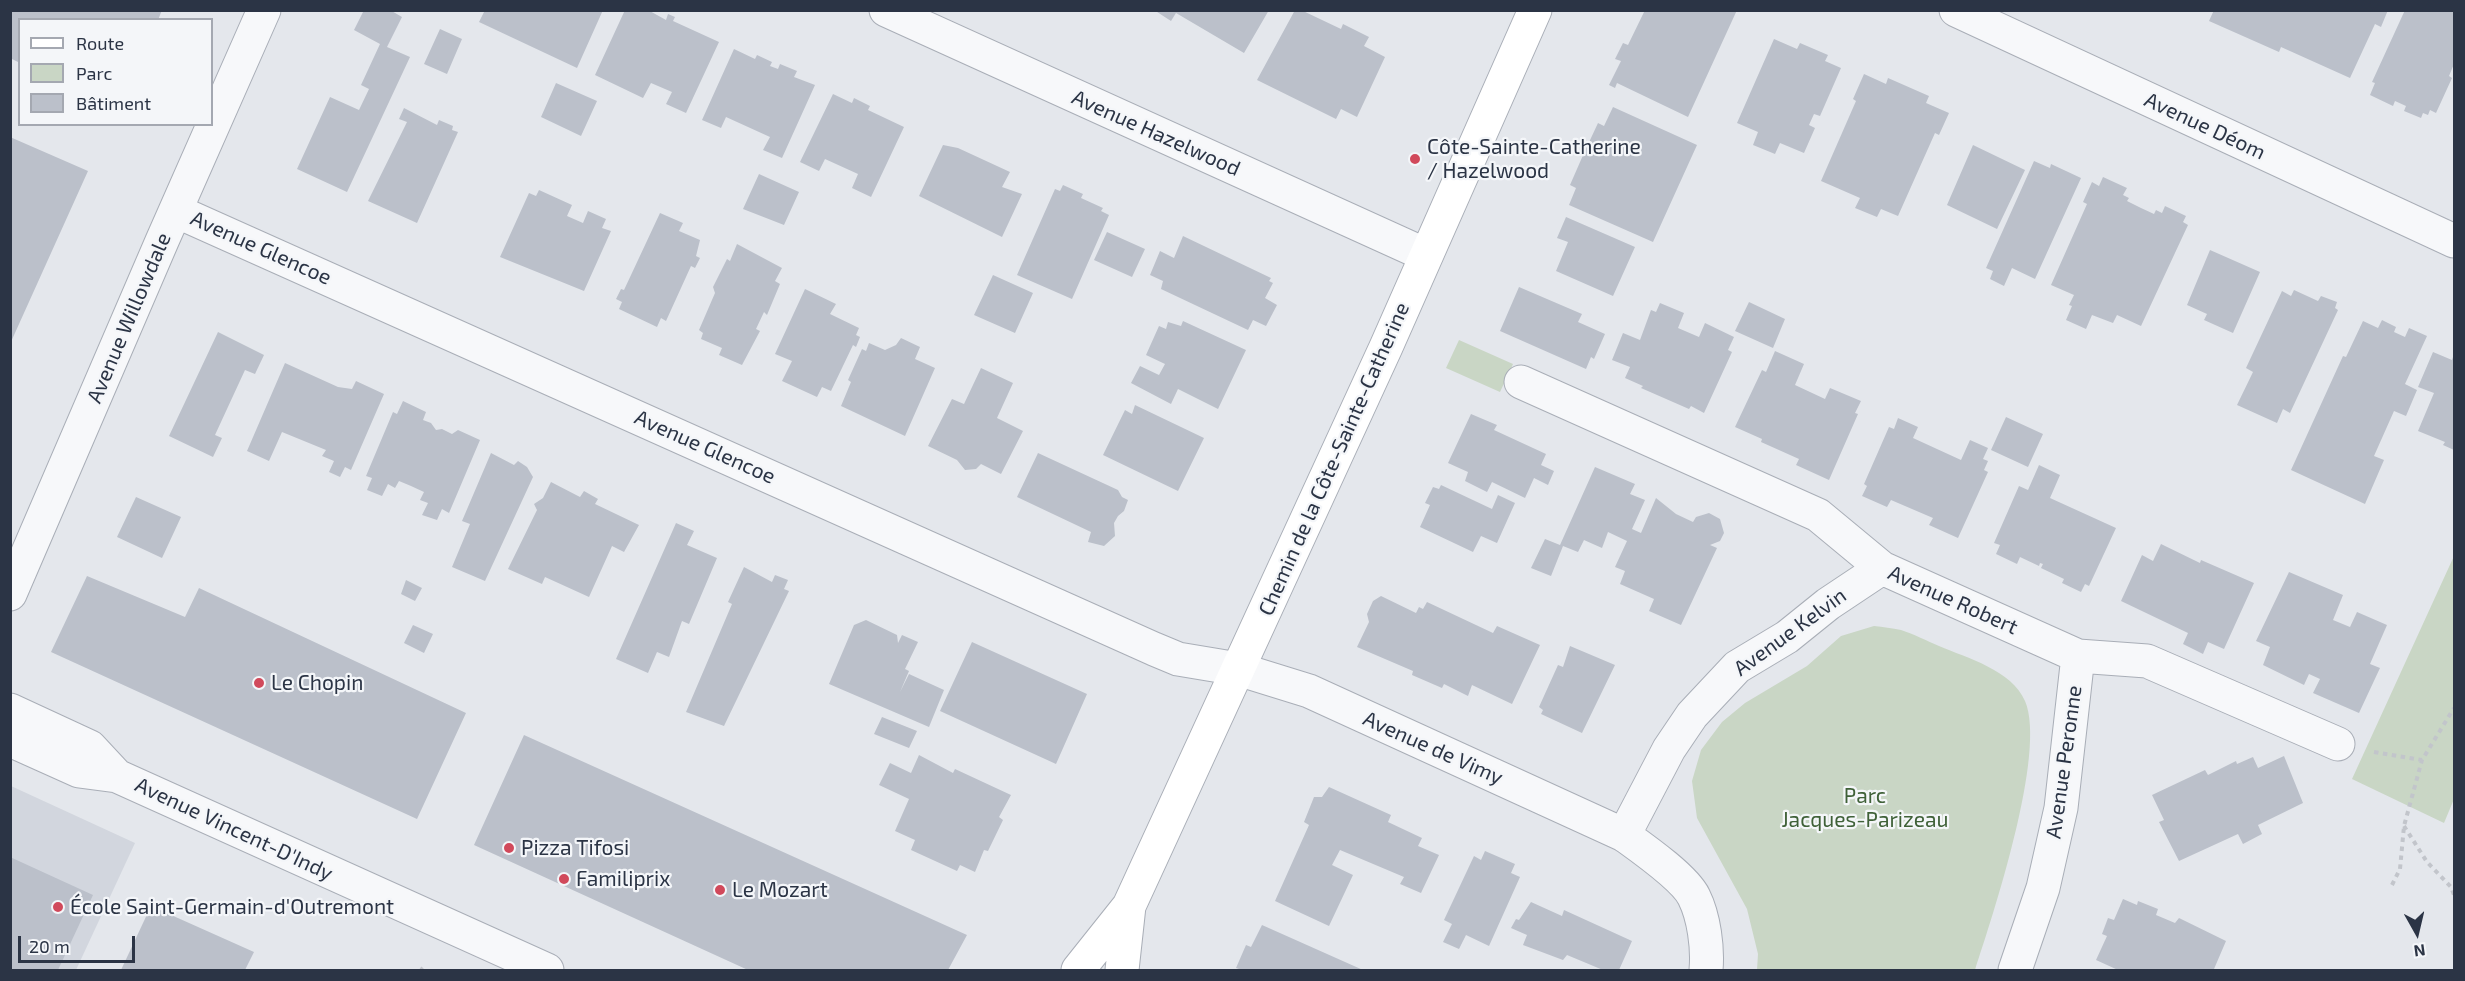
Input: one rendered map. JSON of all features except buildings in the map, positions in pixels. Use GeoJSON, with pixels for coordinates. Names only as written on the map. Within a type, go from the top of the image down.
{"type":"FeatureCollection","features":[{"type":"Feature","properties":{"kind":"main road","name":"Chemin de la Côte-Sainte-Catherine"},"geometry":{"type":"LineString","coordinates":[[1078,970],[1129,906],[1426,255],[1535,10]]}},
{"type":"Feature","properties":{"kind":"main road","name":"Chemin de la Côte-Sainte-Catherine"},"geometry":{"type":"LineString","coordinates":[[1122,970],[1129,906]]}},
{"type":"Feature","properties":{"kind":"street","name":"Avenue Willowdale"},"geometry":{"type":"LineString","coordinates":[[10,594],[264,10]]}},
{"type":"Feature","properties":{"kind":"street","name":"Avenue Hazelwood"},"geometry":{"type":"LineString","coordinates":[[886,10],[1426,255]]}},
{"type":"Feature","properties":{"kind":"street","name":"Avenue Déom"},"geometry":{"type":"LineString","coordinates":[[1956,10],[2454,241]]}},
{"type":"Feature","properties":{"kind":"street","name":"Avenue Glencoe"},"geometry":{"type":"LineString","coordinates":[[176,211],[1154,649],[1178,659],[1238,669]]}},
{"type":"Feature","properties":{"kind":"street","name":"Avenue Robert"},"geometry":{"type":"LineString","coordinates":[[1521,382],[1818,515],[1882,568],[2078,656],[2147,661],[2338,744]]}},
{"type":"Feature","properties":{"kind":"street","name":"Avenue Kelvin"},"geometry":{"type":"LineString","coordinates":[[1624,835],[1669,749],[1692,715],[1737,666],[1787,637],[1828,604],[1882,568]]}},
{"type":"Feature","properties":{"kind":"street","name":"Avenue Peronne"},"geometry":{"type":"LineString","coordinates":[[2015,970],[2043,888],[2061,808],[2078,656]]}},
{"type":"Feature","properties":{"kind":"street","name":"Avenue de Vimy"},"geometry":{"type":"LineString","coordinates":[[1238,669],[1309,691],[1624,835]]}},
{"type":"Feature","properties":{"kind":"street","name":"Avenue Vincent-D'Indy"},"geometry":{"type":"LineString","coordinates":[[10,710],[90,747],[117,776]]}},
{"type":"Feature","properties":{"kind":"street","name":"Avenue Vincent-D'Indy"},"geometry":{"type":"LineString","coordinates":[[10,740],[79,771],[117,776],[547,970]]}},
{"type":"Feature","properties":{"kind":"street"},"geometry":{"type":"LineString","coordinates":[[1624,835],[1661,862],[1693,896],[1703,926],[1706,970]]}},
{"type":"Feature","properties":{"kind":"path"},"geometry":{"type":"LineString","coordinates":[[2392,885],[2400,869],[2404,826],[2422,760],[2454,708]]}},
{"type":"Feature","properties":{"kind":"path"},"geometry":{"type":"LineString","coordinates":[[2338,744],[2422,760]]}},
{"type":"Feature","properties":{"kind":"path"},"geometry":{"type":"LineString","coordinates":[[2404,826],[2427,862],[2451,887],[2454,895]]}},
{"type":"Feature","properties":{"kind":"shaded area","name":"École Saint-Germain-d'Outremont"},"geometry":{"type":"Polygon","coordinates":[[[11,786],[135,843],[76,970],[11,970],[11,786]]]}},
{"type":"Feature","properties":{"kind":"green space"},"geometry":{"type":"Polygon","coordinates":[[[1459,340],[1513,364],[1500,392],[1446,368],[1459,340]]]}},
{"type":"Feature","properties":{"kind":"green space"},"geometry":{"type":"Polygon","coordinates":[[[2454,556],[2454,799],[2444,823],[2352,779],[2454,556]]]}},
{"type":"Feature","properties":{"kind":"green space","name":"Parc Jacques-Parizeau"},"geometry":{"type":"Polygon","coordinates":[[[1874,626],[1906,632],[1988,666],[2010,681],[2025,701],[2030,725],[2024,794],[2005,874],[1975,970],[1757,970],[1758,954],[1747,909],[1697,818],[1692,781],[1701,750],[1722,722],[1745,703],[1807,666],[1841,636],[1874,626]]]}},
{"type":"Feature","properties":{"kind":"place","name":"Côte-Sainte-Catherine / Hazelwood"},"geometry":{"type":"Point","coordinates":[1415,159]}},
{"type":"Feature","properties":{"kind":"place","name":"Le Chopin"},"geometry":{"type":"Point","coordinates":[259,683]}},
{"type":"Feature","properties":{"kind":"place","name":"Pizza Tifosi"},"geometry":{"type":"Point","coordinates":[509,848]}},
{"type":"Feature","properties":{"kind":"place","name":"Familiprix"},"geometry":{"type":"Point","coordinates":[564,879]}},
{"type":"Feature","properties":{"kind":"place","name":"Le Mozart"},"geometry":{"type":"Point","coordinates":[720,890]}},
{"type":"Feature","properties":{"kind":"place","name":"École Saint-Germain-d'Outremont"},"geometry":{"type":"Point","coordinates":[58,907]}}]}
